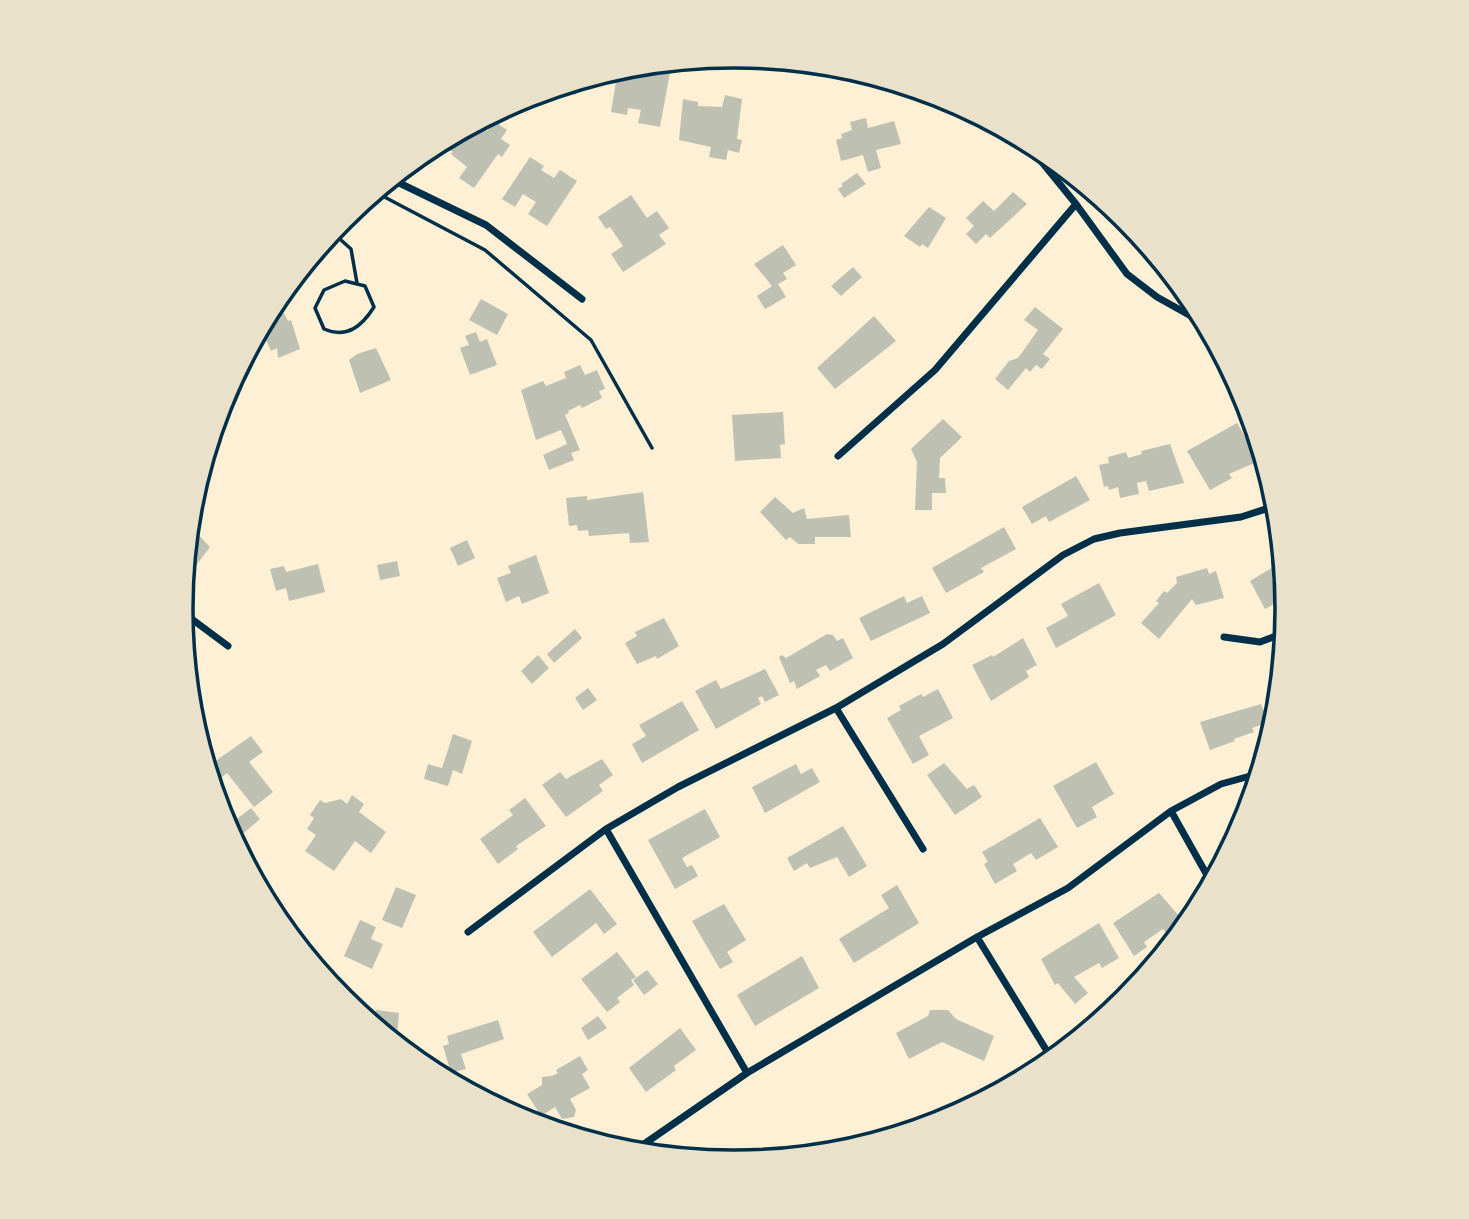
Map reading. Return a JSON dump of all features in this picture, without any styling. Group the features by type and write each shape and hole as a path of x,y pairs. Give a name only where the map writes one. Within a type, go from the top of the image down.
{"street":[{"path":"1046,167 1127,274 1157,297 1188,315"},
{"path":"401,183 486,225 582,299"},
{"path":"838,456 935,370 1076,204"},
{"path":"468,932 606,829 678,787 836,708 943,644 1034,573 1094,539 1241,517 1266,509"},
{"path":"193,620 228,646"},
{"path":"1224,637 1260,642 1275,636"},
{"path":"836,708 923,849"},
{"path":"646,1143 747,1073 977,937 1068,888 1171,811 1221,783 1249,776"},
{"path":"1171,811 1206,874"},
{"path":"606,829 747,1073"},
{"path":"977,937 1047,1051"}],"lane":[{"path":"385,197 485,250 592,340 652,448"},
{"path":"340,240 351,249 357,283"},
{"path":"345,281 357,283 365,286 374,307 364,323 343,332 333,333 324,329 314,308 324,290 345,281"}],"building":[{"path":"670,72 660,127 638,123 641,110 628,108 627,115 611,112 616,82"},
{"path":"725,95 742,99 737,139 742,140 739,153 728,150 726,160 709,157 711,147 679,140 683,99 698,102 698,106 722,107"},
{"path":"866,118 868,128 894,121 901,144 876,150 881,168 868,172 863,155 841,161 836,140 842,138 841,134 852,130 850,122"},
{"path":"497,123 507,130 501,139 510,145 502,157 498,154 474,188 459,178 467,167 449,150 485,130 487,131"},
{"path":"530,157 544,166 541,170 554,178 560,170 577,181 547,226 528,214 536,202 523,194 515,207 502,199"},
{"path":"857,173 866,184 844,198 838,189"},
{"path":"1013,192 1027,204 990,238 986,234 976,244 966,234 974,226 966,218 983,201 994,211"},
{"path":"631,195 647,218 657,211 669,228 659,235 666,244 623,272 611,254 623,246 610,227 606,229 598,217"},
{"path":"929,207 946,218 928,248 922,244 920,247 904,236"},
{"path":"783,245 796,265 783,273 787,279 778,284 786,297 765,309 757,296 772,286 754,264"},
{"path":"853,267 862,277 841,296 831,286"},
{"path":"481,299 508,314 497,335 469,320"},
{"path":"1035,307 1063,329 1043,354 1050,359 1042,369 1036,365 1030,372 1026,368 1008,390 995,379 1009,361 1018,358 1038,330 1024,320"},
{"path":"284,313 288,321 291,320 300,349 278,358 277,348 271,351 266,339"},
{"path":"874,316 896,341 835,389 817,368"},
{"path":"476,332 480,342 487,339 497,365 470,375 460,348 469,345 465,336"},
{"path":"376,348 391,380 360,393 349,360 357,354"},
{"path":"580,365 585,375 597,370 605,389 599,391 602,398 582,408 580,405 565,415 580,450 571,453 574,460 549,470 543,455 567,444 561,430 536,440 521,390 543,381 546,386 566,378 564,372"},
{"path":"783,412 785,444 780,445 781,458 735,461 732,415"},
{"path":"943,419 962,437 940,458 939,478 945,478 946,493 932,493 932,510 915,510 917,462 911,449"},
{"path":"1237,423 1250,445 1255,463 1229,474 1232,478 1210,490 1187,451"},
{"path":"1170,444 1184,483 1149,491 1146,481 1137,483 1139,494 1120,498 1118,487 1109,490 1108,486 1104,487 1099,465 1109,463 1108,457 1126,452 1128,458 1142,454 1141,451"},
{"path":"1076,476 1090,500 1049,522 1046,516 1032,524 1022,507"},
{"path":"643,492 649,542 630,543 629,533 589,536 588,530 578,531 577,525 569,526 566,498 587,496 587,500"},
{"path":"775,497 793,513 804,508 807,519 849,515 851,537 815,537 815,544 798,544 790,537 786,540 760,512"},
{"path":"1004,527 1016,549 981,568 984,572 946,593 932,568"},
{"path":"199,535 210,547 195,567"},
{"path":"467,540 475,558 458,566 450,548"},
{"path":"536,555 549,593 522,604 519,596 506,602 497,578 511,573 508,566"},
{"path":"397,561 400,576 380,580 377,565"},
{"path":"318,564 325,592 289,601 286,588 276,591 270,569 284,566 286,572"},
{"path":"1274,566 1276,603 1265,609 1250,581"},
{"path":"1207,568 1209,574 1216,571 1224,598 1196,605 1192,599 1159,639 1141,623 1159,603 1156,601 1164,591 1167,593 1177,583 1176,577"},
{"path":"1099,583 1116,615 1056,648 1046,628 1068,616 1061,604"},
{"path":"904,596 907,603 922,596 930,613 871,641 859,618"},
{"path":"664,618 679,646 657,659 656,656 637,664 625,643 637,636 635,632"},
{"path":"575,629 582,638 554,663 547,654"},
{"path":"827,634 833,635 837,641 843,638 853,658 830,671 826,665 816,670 820,676 797,689 794,681 790,683 779,657 782,655 786,658"},
{"path":"1023,638 1037,665 1026,671 1029,677 991,701 972,665 992,655 993,657"},
{"path":"538,655 549,668 532,684 521,671"},
{"path":"765,669 779,695 765,702 762,696 758,698 761,704 716,729 695,691 716,680 721,689"},
{"path":"588,688 597,700 583,710 575,698"},
{"path":"938,689 953,718 919,736 929,755 913,764 887,718 901,710 899,706 921,694 923,697"},
{"path":"682,701 699,730 642,763 632,744 646,736 639,725"},
{"path":"1261,704 1265,715 1263,724 1252,728 1254,732 1210,750 1200,722"},
{"path":"453,734 472,741 462,774 453,770 448,786 424,779 428,764 442,768"},
{"path":"251,736 263,752 249,762 273,792 254,807 227,773 221,778 215,761"},
{"path":"602,759 613,775 599,785 603,791 566,817 542,785 560,772 566,779"},
{"path":"1096,762 1114,794 1092,807 1097,817 1077,828 1053,786"},
{"path":"944,763 967,789 974,785 982,797 955,815 927,775"},
{"path":"796,764 801,774 812,768 820,782 765,813 752,787"},
{"path":"352,795 364,804 359,812 386,832 371,853 355,841 334,871 305,851 316,835 307,829 314,818 310,815 320,800 325,803 341,799 347,804"},
{"path":"525,798 546,826 516,846 518,849 498,864 480,839 513,815 509,810"},
{"path":"251,808 260,819 242,834 235,820"},
{"path":"705,809 720,837 682,858 687,867 692,865 698,876 675,889 648,840"},
{"path":"1040,818 1058,847 1036,860 1031,853 1013,864 1017,871 995,884 984,864 988,862 982,852"},
{"path":"843,826 867,866 849,877 837,857 810,868 807,863 794,871 787,858"},
{"path":"897,885 919,923 854,963 839,939 889,908 881,895"},
{"path":"396,887 416,895 402,928 382,920"},
{"path":"590,889 617,924 604,934 596,923 552,957 533,932"},
{"path":"1159,893 1180,917 1167,935 1163,929 1144,942 1147,947 1134,956 1113,923"},
{"path":"724,904 746,940 727,952 733,962 720,969 692,921"},
{"path":"360,920 376,927 371,939 383,944 372,969 344,956"},
{"path":"1099,923 1119,958 1102,968 1099,963 1074,977 1088,993 1075,1004 1058,983 1055,985 1041,959"},
{"path":"617,952 636,977 631,980 634,985 617,998 620,1002 607,1012 581,979"},
{"path":"802,956 819,988 755,1026 737,995"},
{"path":"647,970 658,984 644,995 633,980"},
{"path":"376,1010 399,1013 397,1033 378,1016"},
{"path":"930,1010 948,1010 956,1019 994,1036 984,1061 942,1042 909,1059 896,1033 928,1016"},
{"path":"598,1016 607,1028 588,1040 581,1028"},
{"path":"498,1020 504,1039 461,1054 466,1069 454,1072 450,1070 443,1046 449,1044 447,1036"},
{"path":"680,1028 696,1050 674,1066 676,1070 646,1092 629,1068"},
{"path":"580,1056 588,1070 582,1074 590,1088 570,1099 576,1110 574,1117 562,1119 555,1107 540,1115 527,1094 542,1085 542,1077 558,1073 556,1070"}]}
